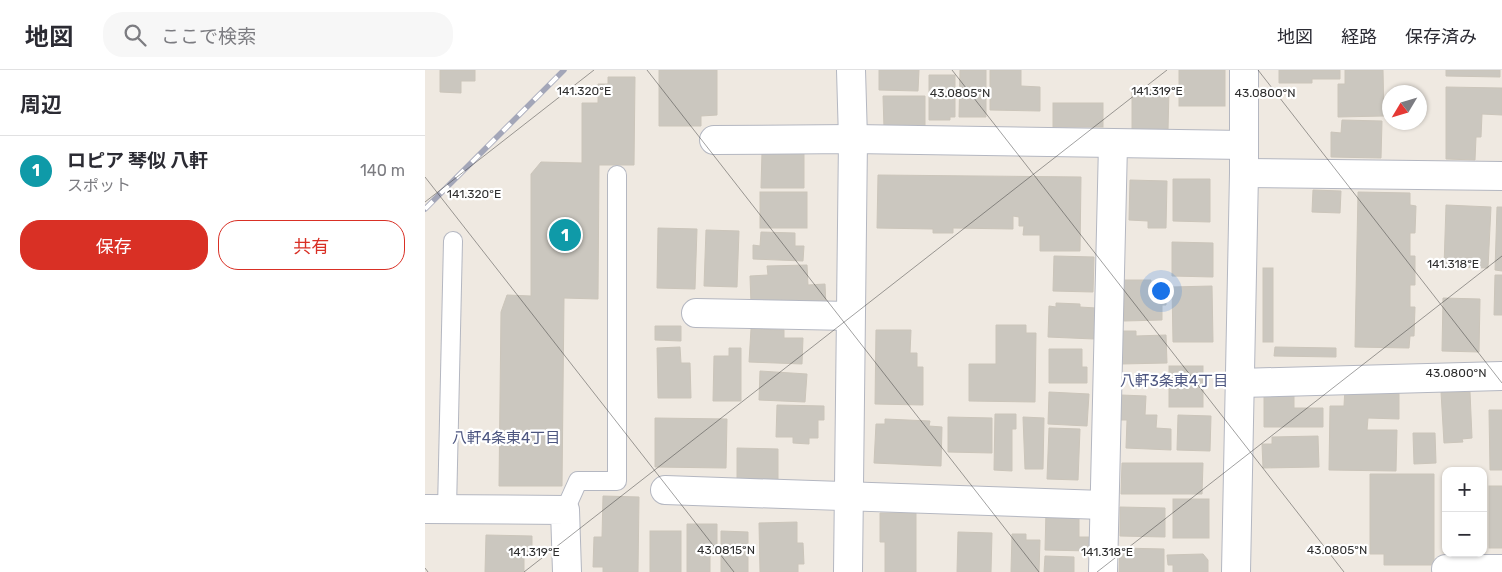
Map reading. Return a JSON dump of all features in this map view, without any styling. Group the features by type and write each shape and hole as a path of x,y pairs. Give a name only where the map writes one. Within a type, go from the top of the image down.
{"street":[{"path":"848,572 853,138 851,70"},
{"path":"1236,572 1244,173 1244,70"},
{"path":"714,140 853,138 1244,145"},
{"path":"1103,572 1103,505 1113,144"},
{"path":"1244,173 1502,176"},
{"path":"696,313 850,316"},
{"path":"1239,383 1502,376"},
{"path":"665,490 1103,505"},
{"path":"436,509 565,510 567,572"},
{"path":"1446,569 1502,569"}],"lane":[{"path":"565,510 578,481 617,481 617,175"},
{"path":"436,509 453,241"}],"building":[{"path":"440,70 475,70 475,81 461,81 461,93 440,92"},
{"path":"659,70 717,70 717,115 701,116 701,126 659,126"},
{"path":"879,70 919,70 918,91 879,90"},
{"path":"960,70 986,70 986,117 959,117"},
{"path":"990,70 1021,70 1021,86 1040,87 1040,111 990,110"},
{"path":"1179,70 1225,70 1225,106 1179,106"},
{"path":"1279,70 1340,70 1340,79 1312,79 1312,83 1279,83"},
{"path":"1345,70 1383,70 1382,116 1338,117 1338,84 1345,84"},
{"path":"1446,70 1500,70 1500,77 1446,76"},
{"path":"929,75 955,75 955,117 950,117 950,120 929,120"},
{"path":"608,77 635,77 634,165 599,165 598,299 564,298 562,486 499,486 501,312 507,295 531,296 531,174 541,162 582,163 582,103 598,103 598,84 608,84"},
{"path":"1446,87 1502,88 1502,115 1482,114 1481,137 1476,137 1475,160 1446,159"},
{"path":"1132,89 1169,90 1168,130 1162,130 1162,134 1132,133"},
{"path":"883,96 925,96 925,128 884,128"},
{"path":"1053,103 1103,103 1103,127 1053,127"},
{"path":"1342,120 1382,121 1381,158 1331,157 1331,132 1341,133"},
{"path":"762,152 804,153 804,188 761,188"},
{"path":"878,175 1081,177 1080,251 1040,251 1040,235 1023,235 1024,226 1019,226 1019,217 1013,216 1013,229 953,228 953,233 933,233 933,229 877,228"},
{"path":"1173,179 1210,179 1210,222 1173,221"},
{"path":"1130,180 1167,181 1166,228 1148,228 1148,221 1129,220"},
{"path":"1313,190 1341,191 1340,213 1312,212"},
{"path":"760,192 807,192 807,228 760,228"},
{"path":"1358,192 1410,193 1410,205 1416,206 1415,233 1410,233 1410,256 1415,256 1415,285 1410,285 1410,307 1415,307 1414,336 1410,336 1409,348 1355,347"},
{"path":"1446,205 1491,207 1488,268 1444,267"},
{"path":"1497,207 1502,207 1502,271 1495,270"},
{"path":"658,228 697,229 695,289 657,288"},
{"path":"706,230 739,231 737,287 704,286"},
{"path":"761,232 795,233 795,246 804,246 803,261 753,259 753,245 760,246"},
{"path":"1172,242 1213,243 1213,277 1172,276"},
{"path":"1054,256 1094,257 1093,292 1053,291"},
{"path":"807,265 808,285 825,284 826,306 751,304 750,276 768,275 767,266"},
{"path":"1263,268 1273,268 1273,342 1263,342"},
{"path":"1495,275 1502,275 1502,315 1494,315"},
{"path":"1124,280 1151,280 1151,285 1166,285 1166,305 1162,305 1162,320 1124,321"},
{"path":"1212,286 1213,342 1173,342 1172,287"},
{"path":"1443,298 1480,299 1479,352 1442,351"},
{"path":"1056,303 1080,304 1080,307 1096,308 1094,339 1048,337 1049,306 1056,307"},
{"path":"996,325 1026,325 1026,333 1036,333 1035,402 969,401 969,364 996,364"},
{"path":"655,326 681,326 681,341 655,340"},
{"path":"751,329 784,330 784,338 803,338 802,364 749,362"},
{"path":"876,330 911,330 910,353 917,353 917,367 923,367 923,405 875,404"},
{"path":"1120,331 1136,331 1136,336 1166,335 1167,363 1121,364"},
{"path":"680,347 681,363 690,363 691,398 658,398 657,348"},
{"path":"1275,347 1336,348 1336,357 1274,356"},
{"path":"729,348 741,348 741,401 713,401 714,356 729,356"},
{"path":"1049,349 1082,349 1082,367 1087,367 1087,383 1049,383"},
{"path":"1169,366 1203,366 1203,407 1169,407"},
{"path":"760,371 807,374 805,402 759,400"},
{"path":"1345,387 1399,388 1399,419 1368,418 1367,430 1397,430 1396,471 1329,470 1330,406 1344,406"},
{"path":"1264,391 1294,391 1294,408 1323,408 1323,427 1264,427"},
{"path":"1049,392 1089,394 1087,426 1048,424"},
{"path":"1441,392 1470,392 1472,438 1462,439 1463,442 1444,443"},
{"path":"1121,395 1146,396 1145,415 1157,415 1156,428 1171,429 1171,450 1126,448 1127,420 1121,420"},
{"path":"777,405 824,406 824,420 818,420 818,438 809,438 809,444 793,443 793,437 776,437"},
{"path":"1489,410 1502,410 1502,470 1490,470"},
{"path":"995,414 1016,414 1016,429 1012,429 1012,471 994,470"},
{"path":"1178,415 1211,416 1210,451 1177,450"},
{"path":"948,417 992,418 992,453 948,452"},
{"path":"1023,417 1044,418 1043,469 1025,469"},
{"path":"655,418 727,419 726,468 655,467"},
{"path":"885,419 930,421 929,426 942,427 941,466 874,463 876,424 885,424"},
{"path":"1049,428 1080,429 1078,480 1047,479"},
{"path":"1413,433 1435,433 1436,463 1414,464"},
{"path":"1318,436 1319,467 1263,468 1262,444 1272,444 1272,437"},
{"path":"737,448 778,449 778,480 737,480"},
{"path":"1122,463 1203,463 1202,494 1121,494"},
{"path":"1370,474 1434,474 1434,565 1384,565 1384,554 1370,554"},
{"path":"1489,486 1502,486 1502,548 1489,548"},
{"path":"603,496 639,497 638,572 603,572 603,567 593,567 594,537 602,537"},
{"path":"1173,499 1209,499 1209,538 1173,538"},
{"path":"1120,507 1165,508 1165,537 1120,536"},
{"path":"1046,511 1079,512 1079,537 1090,537 1090,551 1045,550"},
{"path":"880,513 916,513 916,572 885,572 885,542 880,542"},
{"path":"797,522 797,543 803,543 804,564 798,564 798,572 760,572 759,523"},
{"path":"687,524 717,524 717,550 710,550 710,572 687,572"},
{"path":"650,531 681,531 681,572 650,572"},
{"path":"721,531 748,532 748,572 721,572"},
{"path":"958,532 992,533 991,572 957,572"},
{"path":"1012,534 1026,534 1026,540 1040,540 1039,572 1011,572"},
{"path":"486,535 532,536 532,553 524,553 524,572 485,572"},
{"path":"1120,548 1164,549 1164,572 1119,572"},
{"path":"1203,554 1208,560 1208,572 1173,572 1173,565 1168,565 1167,555"},
{"path":"1045,556 1074,557 1074,572 1044,572"}],"railway":[{"path":"425,209 564,70"}],"place":[{"name":"ロピア 琴似 八軒","path":"565,235"}],"district":[{"name":"八軒3条東4丁目","path":"1174,381"},
{"name":"八軒4条東4丁目","path":"506,438"}]}
